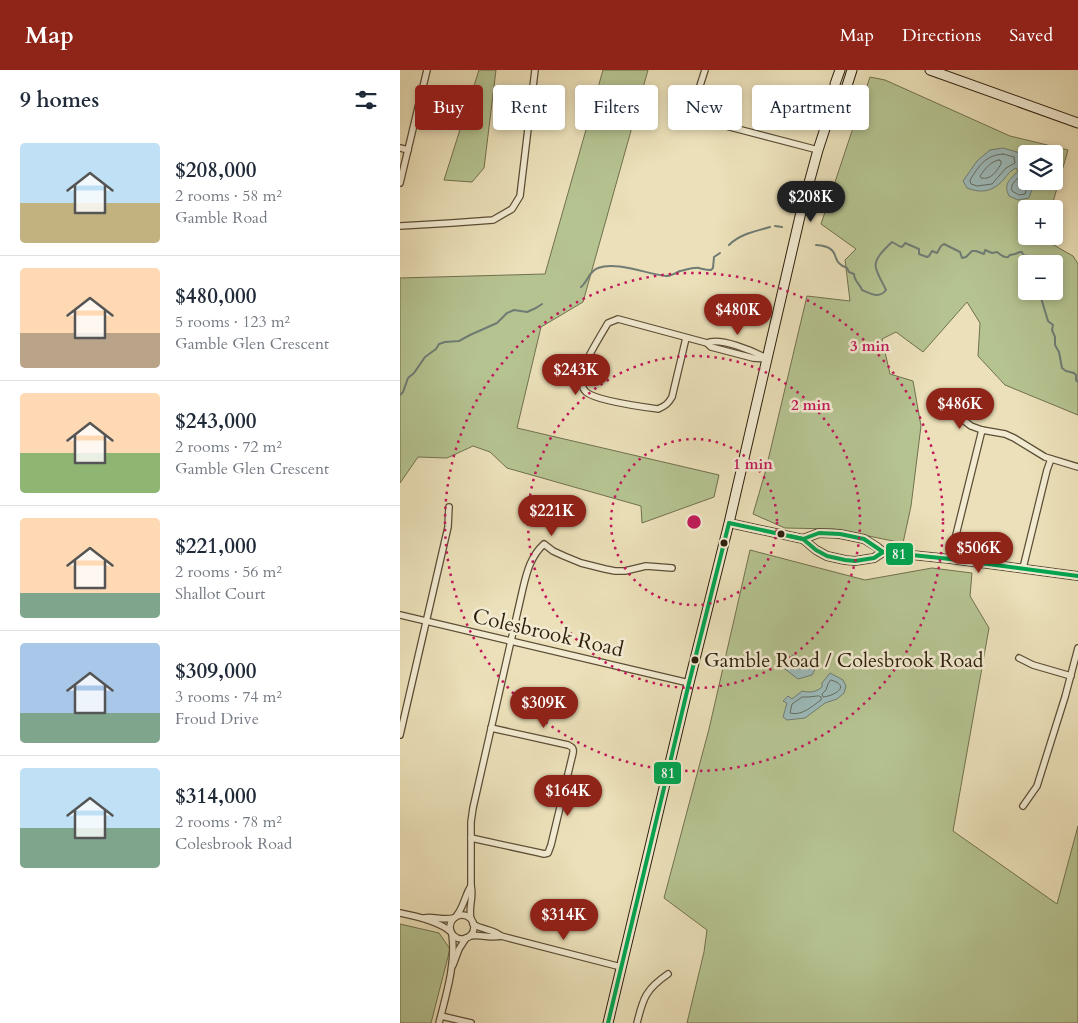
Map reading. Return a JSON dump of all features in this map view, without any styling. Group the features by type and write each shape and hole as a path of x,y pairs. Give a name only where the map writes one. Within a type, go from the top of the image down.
{"main road":[{"path":"835,85 840,70"},
{"path":"847,85 852,70"},
{"path":"930,70 1078,123"},
{"path":"608,1023 729,523 801,212 825,130"}],"street":[{"path":"400,183 427,70"},
{"path":"400,226 493,220 512,209 520,196 534,70"},
{"path":"705,70 697,95 698,111 703,120 818,150"},
{"path":"400,148 408,150"},
{"path":"686,338 672,397 667,405 663,407 658,409 623,403 590,394 583,388 580,378 583,368 608,322 618,320 707,343 712,340 737,346 766,359"},
{"path":"949,409 971,426 1005,434 1045,457 1078,467"},
{"path":"950,559 982,430"},
{"path":"1023,568 1044,479 1051,459"},
{"path":"400,735 448,527 449,508"},
{"path":"729,523 803,539 827,556 845,560 855,561 874,558 883,552"},
{"path":"803,539 819,533 840,534 864,539 883,552 1078,576"},
{"path":"452,967 456,961 459,949 474,930 469,909 472,892 472,808 527,574 536,551 544,544 553,551 581,563 615,571 646,566 672,568"},
{"name":"Colesbrook Road","path":"400,615 689,683"},
{"path":"1022,806 1037,786 1078,648"},
{"path":"1019,658 1033,665 1071,676"},
{"path":"471,838 544,854 548,853 573,753 572,747 491,728"},
{"path":"439,1023 452,967 454,944 450,925 462,908 471,886"},
{"path":"400,913 448,920 465,915 482,928 497,933 500,936"},
{"path":"424,918 444,927 458,939 479,935 500,936 621,967"},
{"path":"637,1023 643,999 656,983 668,974"},
{"path":"441,1016 471,1023"}],"green space":[{"path":"479,70 496,70 484,168 472,182 444,180 460,130 483,130 483,85 474,85"},
{"path":"603,70 648,70 644,85 599,85"},
{"path":"870,77 885,80 1010,136 1047,145 1018,145 1018,190 1056,190 1054,200 1018,200 1018,245 1054,245 1073,256 1078,264 1078,415 1005,385 978,356 980,323 967,302 923,352 896,332 882,339 890,374 913,381 921,426 911,506 903,543 834,529 785,528 753,514 765,473 807,296 850,301 845,260 856,249 821,224 852,130 869,130 869,85 867,85"},
{"path":"586,130 631,130 583,302 541,327 517,428 719,475 714,497 642,523 641,506 507,468 490,452 473,446 447,458 418,457 400,483 400,278 545,274"},
{"path":"1063,149 1068,150 1063,167"},
{"path":"750,550 865,580 932,568 972,573 970,596 989,628 953,831 1057,904 1078,826 1078,1023 687,1023 704,952 707,930 664,898 709,729"},
{"path":"400,924 439,933 450,949 431,1023 400,1023"}],"water":[{"path":"1003,148 1018,152 1018,171 1016,168 1011,171 992,189 978,191 967,188 963,181 977,161 990,150"},
{"path":"1018,171 1018,190 1032,190 1029,198 1018,200 1009,196 1007,185"},
{"path":"793,655 810,666 812,664 816,667 812,675 798,679 781,666"},
{"path":"830,673 843,680 846,686 844,693 837,699 825,703 805,718 787,720 783,717 787,703 783,701 788,696 792,699 802,691 810,692 817,690 822,687 822,683"}],"waterway":[{"path":"775,226 782,227"},
{"path":"729,245 743,236 770,227"},
{"path":"816,245 831,249 839,263 854,274 862,290 875,295 881,294 886,290 878,274 876,261 892,242 901,247 905,243 919,249 919,254 927,257 932,251 937,253 944,244 960,252 962,258 972,251 984,254 985,250 992,253 997,252 1006,257 1020,252 1023,255"},
{"path":"581,287 595,269 605,266 622,267 668,276 692,268 711,270 714,257 720,253"},
{"path":"1042,300 1048,321 1053,325 1055,345 1059,352 1062,368 1074,373 1078,382"},
{"path":"400,395 408,378 414,373 425,357 436,349 439,344 459,341 497,323 507,313 514,310 527,312 542,304"}],"transit line":[{"name":"81","path":"729,523 803,539 827,556 845,560 855,561 874,558 883,552 1078,576"},
{"name":"81","path":"608,1023 729,523"},
{"name":"81","path":"789,536 803,539 819,533 840,534 864,539 883,552 898,554"}],"place":[{"name":"Gamble Road / Colesbrook Road","path":"695,660"}]}
